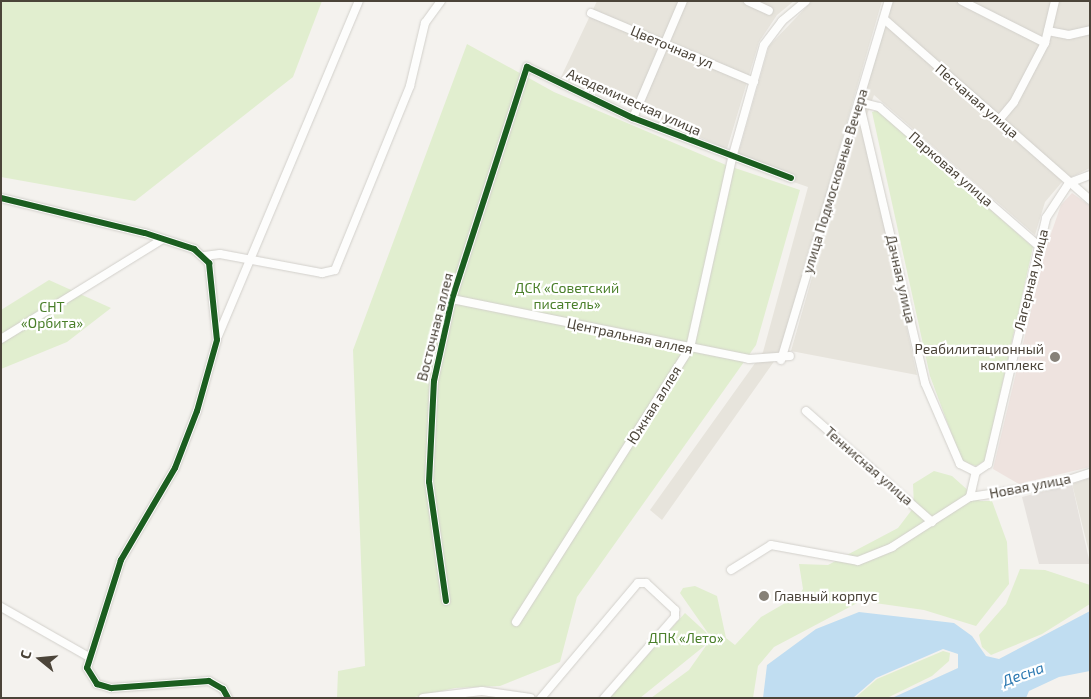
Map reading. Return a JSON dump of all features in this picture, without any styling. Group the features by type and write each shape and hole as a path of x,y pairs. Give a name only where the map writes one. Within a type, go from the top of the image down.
{"street":[{"path":"228,698 219,685 209,681 102,686 88,672 89,657 121,560 182,453 217,340 359,1"},
{"path":"1,198 163,239 204,256 220,254 322,273 335,270 410,86 425,23 441,1"},
{"path":"633,118 683,1"},
{"path":"748,1 770,11"},
{"name":"Южная аллея","path":"516,622 690,348 732,160 764,45 782,21 806,1"},
{"name":"улица Подмосковные Вечера","path":"781,360 889,1"},
{"path":"962,1 1045,43"},
{"path":"999,120 1014,102 1045,43 1055,1"},
{"name":"Цветочная ул","path":"591,13 754,82"},
{"name":"Песчаная улица","path":"884,19 1090,200"},
{"path":"1048,31 1069,36 1090,30"},
{"name":"Академическая улица","path":"527,67 633,118 732,160 791,178"},
{"name":"Восточная аллея","path":"446,601 429,482 428,432 452,299 527,67"},
{"name":"Парковая улица","path":"859,102 879,107 1038,245"},
{"name":"Дачная улица","path":"859,102 925,383 960,464 976,472"},
{"path":"1069,183 1090,175"},
{"name":"Лагерная улица","path":"976,472 988,464 1038,245 1057,196 1069,183"},
{"path":"1,339 163,239"},
{"path":"204,256 214,284 217,340"},
{"name":"Центральная аллея","path":"452,299 749,359 781,360"},
{"path":"781,360 790,356"},
{"name":"Теннисная улица","path":"806,411 932,522"},
{"path":"730,570 771,545 858,561 932,522 970,497 976,472"},
{"name":"Новая улица","path":"970,497 1056,484 1090,473"},
{"path":"541,698 638,584 646,583 674,610 675,617 604,698"},
{"path":"1,608 89,657"},
{"path":"612,689 616,698"},
{"path":"423,698 513,693 531,698"}],"shaded area":[{"path":"597,1 794,1 777,15 759,42 727,149 561,77"},
{"path":"812,1 882,1 780,353 662,520 650,510 763,352 808,187 736,162 769,46"},
{"path":"891,1 1090,1 1090,168 1062,182 1045,202 1035,235 874,95 863,126 917,375 791,351"},
{"name":"Реабилитационный комплекс","path":"1072,193 1090,206 1090,467 1019,484 993,469 1046,248 1061,205"},
{"path":"1090,478 1090,556 1072,484"},
{"path":"1072,484 1090,564 1039,564 1022,497"}],"green space":[{"path":"1,1 322,1 293,77 135,201 1,177"},
{"name":"ДСК «Советский писатель»","path":"467,44 554,92 726,165 800,190 756,345 577,597 560,662 500,686 455,688 410,698 337,698 338,671 365,666 353,350"},
{"path":"878,110 1033,247 985,461 976,466 962,462 930,376 872,112"},
{"name":"СНТ «Орбита»","path":"49,280 111,308 67,342 1,369 1,310"},
{"name":"ДПК «Лето»","path":"934,471 952,476 980,501 992,501 1007,542 1009,584 976,626 924,610 861,601 774,647 758,666 753,698 651,698 689,670 708,643 640,698 609,698 685,613 710,636 680,593 683,588 695,586 717,596 726,638 735,645 761,617 799,595 803,589 799,564 828,565 898,528 914,507 913,484"},
{"path":"1020,569 1045,570 1090,585 1090,604 1042,634 991,655 982,647 979,635 1006,604"},
{"path":"943,651 950,653 949,661 932,676 887,698 855,698 877,679"}],"water":[{"name":"Десна","path":"1090,611 1090,671 1059,677 1029,691 1026,698 892,698 958,668 958,654 943,649 876,678 853,698 763,698 767,665 816,629 859,612 954,623 972,636 986,656 999,659"}],"cycle path":[{"path":"446,601 429,482 434,381 452,299 527,67 633,118 791,178"},
{"path":"1,198 145,233 194,249 209,263 217,340 197,411 175,468 121,560 87,668 97,684 111,688 209,681 223,689 228,698"}],"place":[{"name":"Реабилитационный комплекс","path":"1055,357"},
{"name":"Главный корпус","path":"764,596"}]}
